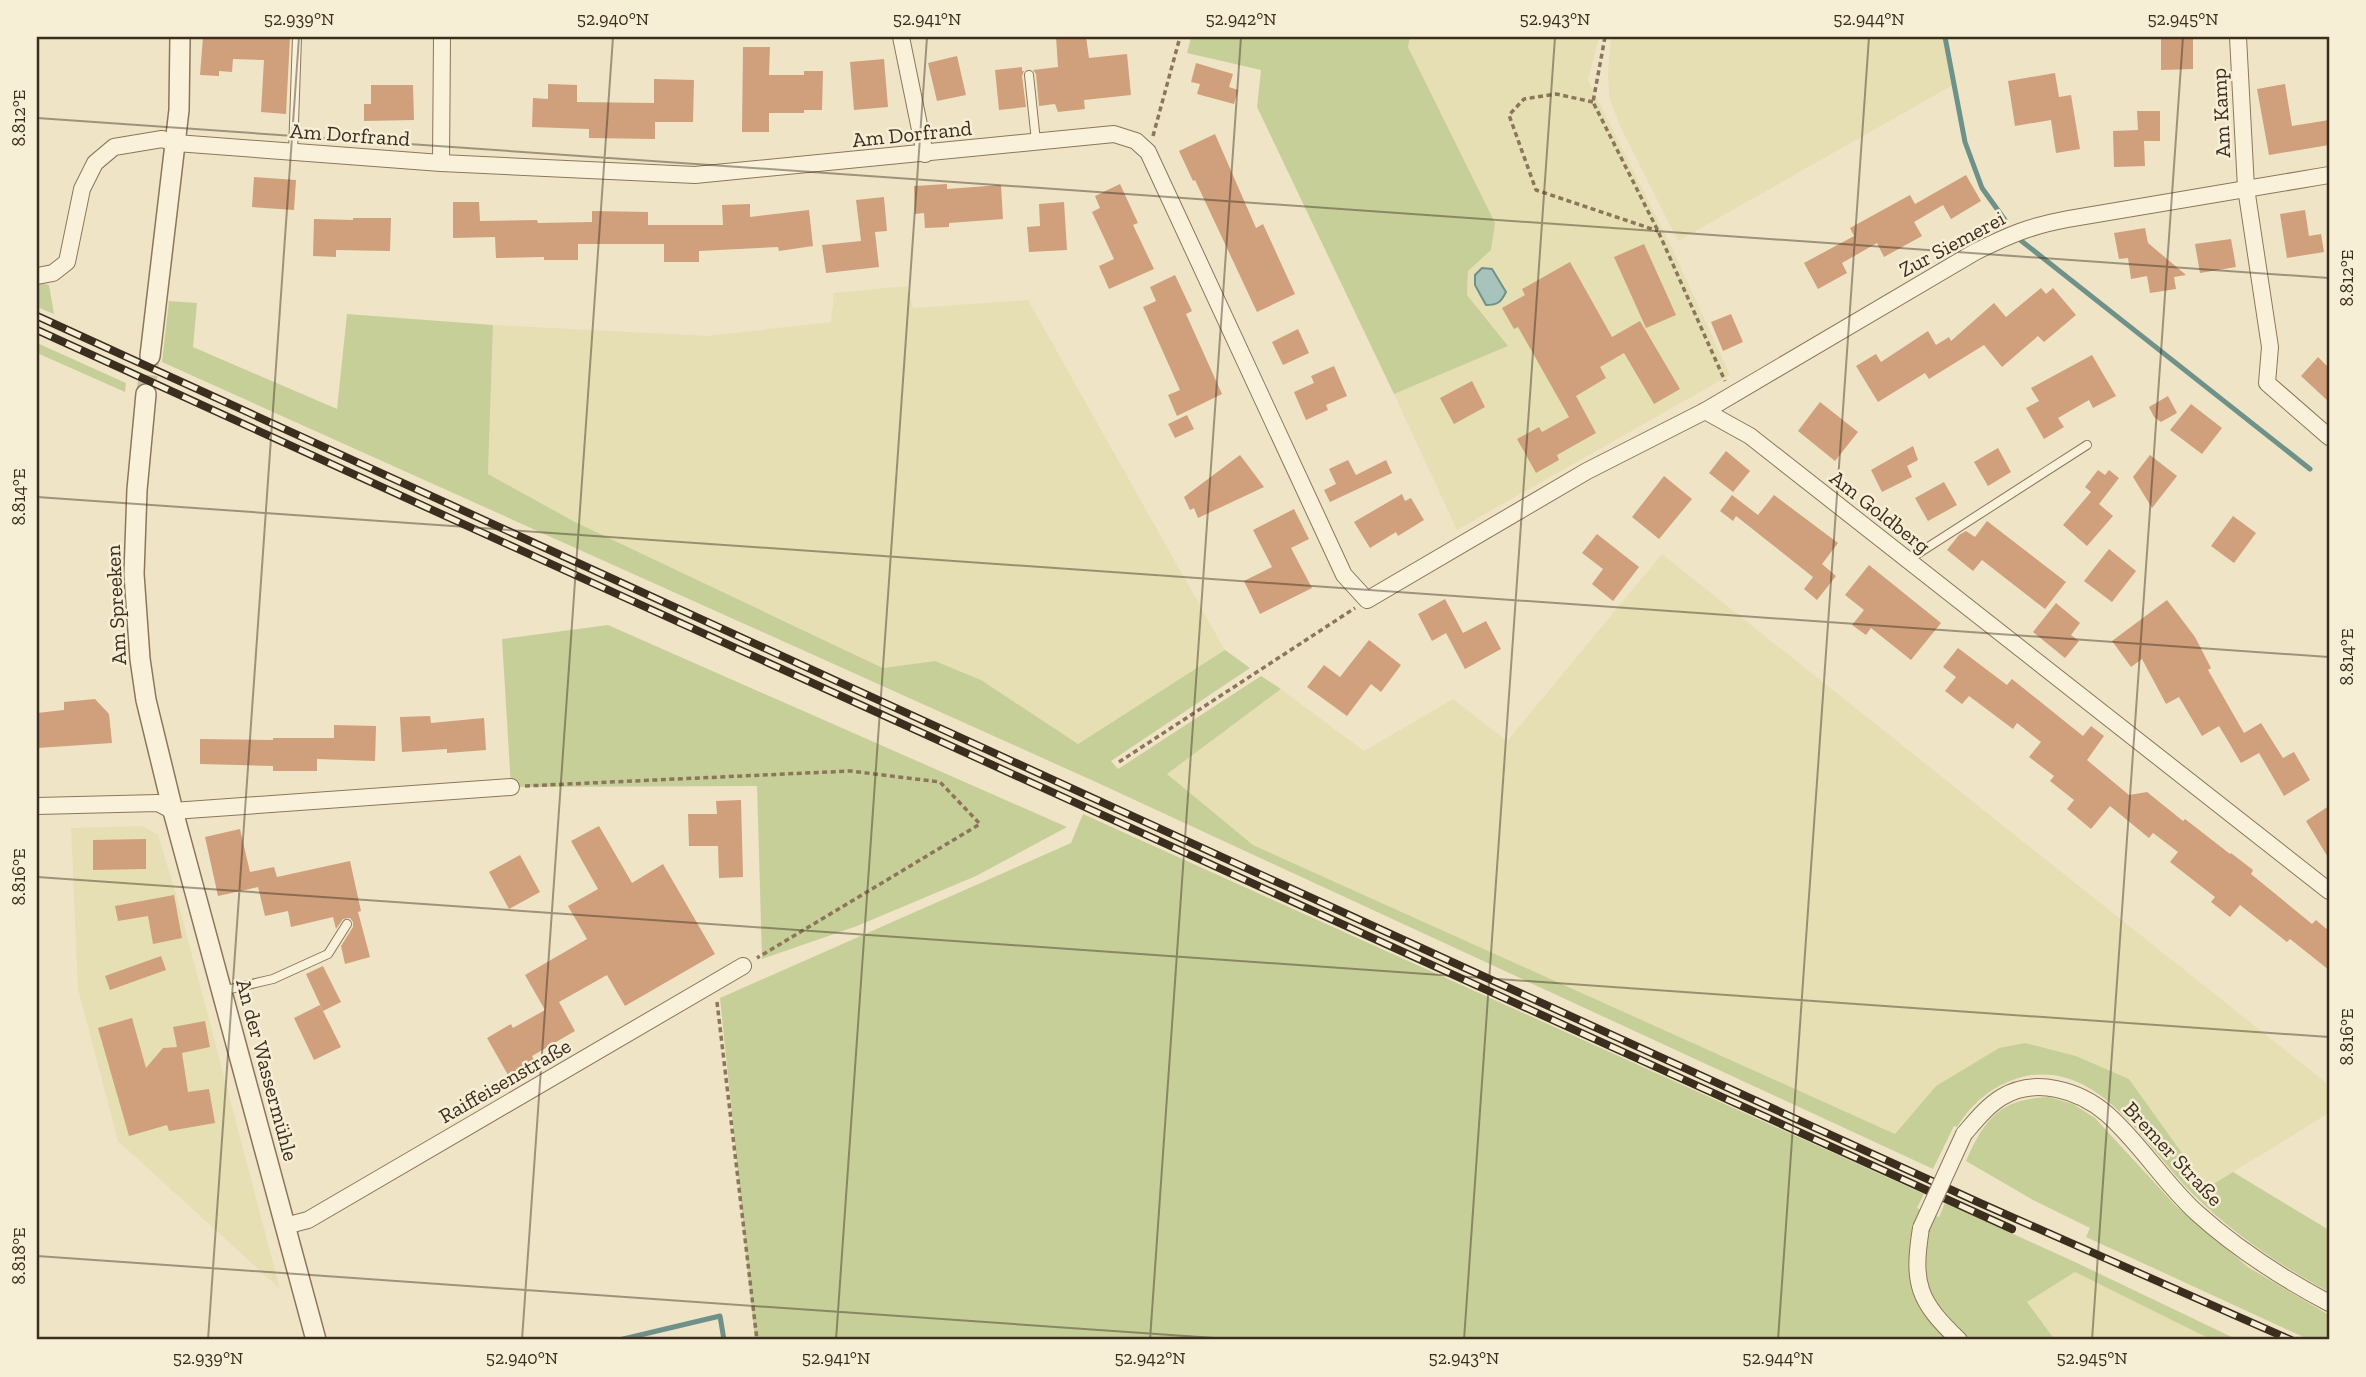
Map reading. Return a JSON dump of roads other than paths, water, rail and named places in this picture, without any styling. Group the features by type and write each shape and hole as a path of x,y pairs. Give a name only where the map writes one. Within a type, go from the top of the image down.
{"street":[{"path":"150,356 176,143 180,37"},
{"path":"441,163 442,37"},
{"path":"901,37 925,154"},
{"name":"Am Kamp","path":"2238,37 2246,188 2270,347 2267,383 2329,437"},
{"name":"Am Dorfrand","path":"37,276 53,273 67,262 82,189 95,163 114,147 162,139 176,143 441,163 695,175 1114,134 1136,141 1148,152 1344,575 1367,600 1587,471 1705,411"},
{"name":"Zur Siemerei","path":"1705,411 1975,252 2009,235 2045,223 2329,175"},
{"name":"Am Spreeken","path":"146,394 137,490 134,574 146,700 173,811"},
{"name":"Am Goldberg","path":"1705,411 1750,436 2329,891"},
{"path":"37,806 158,803 173,811 511,787"},
{"name":"An der Wassermühle","path":"173,811 316,1340"},
{"name":"Raiffeisenstraße","path":"285,1226 308,1220 743,966"},
{"name":"Bremer Straße","path":"1959,1340 1938,1320 1919,1289 1916,1260 1922,1228 1964,1134 1981,1113 2004,1096 2028,1088 2052,1088 2077,1094 2106,1113 2194,1210 2239,1249 2329,1303"}],"lane":[{"path":"293,152 297,37"},
{"path":"1029,75 1037,142"},
{"path":"1908,560 2087,445"},
{"path":"222,991 274,979 328,954 347,924"}],"water":[{"path":"1482,268 1492,269 1506,292 1496,304 1486,305 1475,285 1475,275"}],"waterway":[{"path":"1945,37 1965,142 1982,188 2005,220"},
{"path":"2019,239 2310,469"},
{"path":"619,1340 720,1316 724,1340"}],"tunnel":[{"path":"146,394 150,356"}],"railway":[{"path":"37,316 1980,1203 2291,1340"},
{"path":"37,330 2012,1229"}]}
